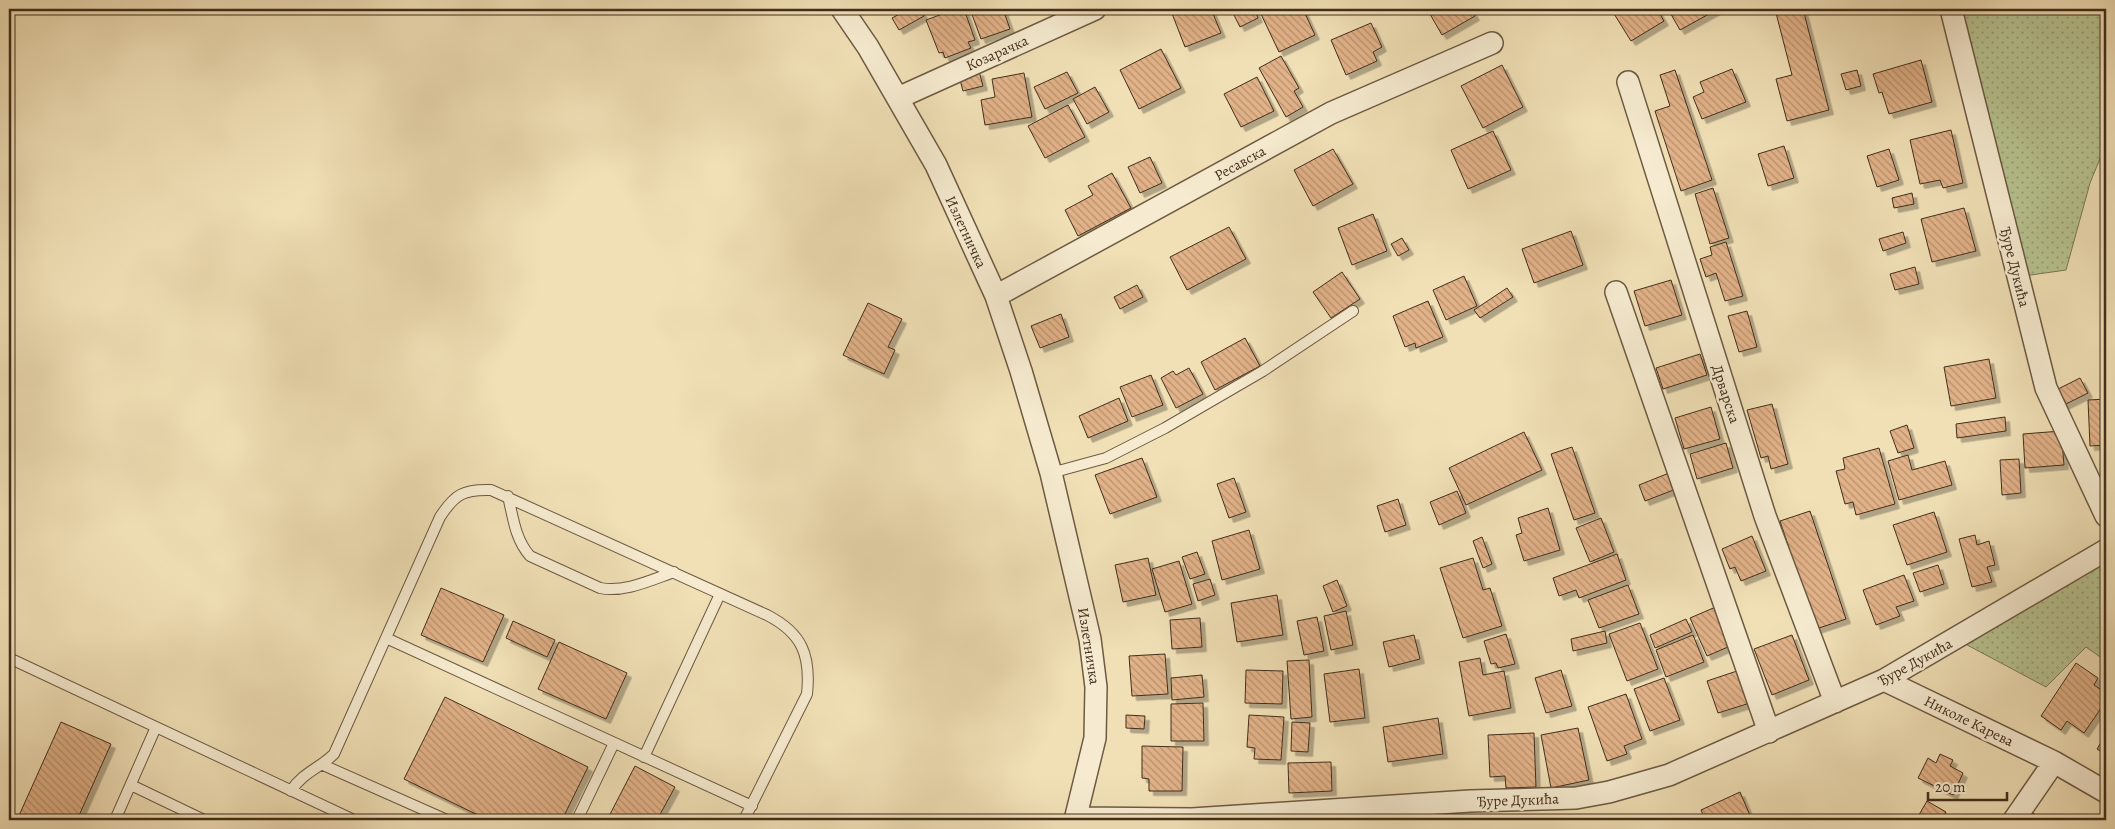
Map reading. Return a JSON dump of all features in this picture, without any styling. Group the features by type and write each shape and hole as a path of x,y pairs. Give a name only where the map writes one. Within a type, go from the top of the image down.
{"street":[{"name":"Излетничка","path":"842,9 868,47 936,165 996,296 1022,372 1051,473 1090,639 1096,687 1095,738 1075,819"},
{"name":"Козарачка","path":"898,98 1095,9"},
{"name":"Ђуре Дукића","path":"1951,9 2046,388 2106,516"},
{"name":"Ресавска","path":"996,296 1331,113 1492,43"},
{"name":"Дрварска","path":"1628,82 1765,516 1835,702"},
{"path":"1616,292 1769,732"},
{"name":"Ђуре Дукића","path":"1075,819 1192,819 1470,801 1576,798 1610,792 1669,774 1769,732 1884,680 2106,550"},
{"name":"Николе Карева","path":"1884,680 2054,762 2106,792"},
{"path":"2014,820 2054,762"}],"lane":[{"path":"1051,473 1106,458 1165,428 1263,371 1354,311"},
{"path":"291,791 304,775 323,765 334,754 440,516 449,502 460,494 475,490 491,490 674,572 783,624 796,636 804,652 809,674 807,694 744,820"},
{"path":"508,496 522,547 530,556 547,564 600,588 611,590 674,572"},
{"path":"644,757 720,594"},
{"path":"386,638 752,806"},
{"path":"9,658 354,820"},
{"path":"115,820 156,727"},
{"path":"577,820 614,743"},
{"path":"323,765 447,820"},
{"path":"131,785 204,820"}],"green space":[{"path":"1951,9 2106,9 2106,144 2090,183 2066,270 2017,277"},
{"path":"2106,550 2106,661 2086,647 2046,687 1956,639"}],"building":[{"path":"909,9 920,9 924,16 899,30 892,18"},
{"path":"956,9 964,9 975,40 968,42 971,48 945,58 943,52 939,53 926,20"},
{"path":"970,9 1003,9 1010,29 981,39"},
{"path":"1177,9 1211,9 1221,33 1185,47 1171,11"},
{"path":"1231,9 1254,9 1258,18 1240,27"},
{"path":"1267,9 1303,9 1315,35 1279,52 1260,12"},
{"path":"1427,9 1471,9 1475,16 1442,35"},
{"path":"1611,9 1657,9 1664,21 1631,41"},
{"path":"1668,9 1718,9 1680,30"},
{"path":"1775,9 1803,9 1829,110 1787,121 1776,79 1792,75"},
{"path":"1371,23 1382,47 1373,52 1377,61 1346,75 1331,40"},
{"path":"1161,49 1181,88 1139,109 1120,70"},
{"path":"1281,56 1299,88 1294,91 1303,107 1286,117 1259,68"},
{"path":"1921,60 1932,102 1889,114 1882,92 1879,93 1873,74"},
{"path":"1502,65 1523,107 1483,128 1461,86"},
{"path":"1732,69 1746,102 1702,119 1693,97 1704,92 1700,82"},
{"path":"1675,70 1712,180 1681,191 1655,111 1670,106 1660,75"},
{"path":"1857,70 1861,86 1846,90 1841,74"},
{"path":"979,71 983,86 963,91 959,76"},
{"path":"1067,72 1078,93 1045,109 1034,87"},
{"path":"1024,73 1032,117 985,125 981,100 995,97 992,79"},
{"path":"1257,77 1274,111 1241,127 1224,94"},
{"path":"1095,87 1109,112 1087,124 1073,99"},
{"path":"1068,105 1085,137 1045,158 1028,126"},
{"path":"1951,130 1963,183 1943,188 1940,180 1920,184 1910,140"},
{"path":"1493,131 1511,170 1468,189 1451,150"},
{"path":"1784,146 1794,178 1768,186 1758,154"},
{"path":"1333,149 1353,184 1313,206 1294,170"},
{"path":"1889,149 1899,180 1877,187 1867,156"},
{"path":"1150,157 1162,183 1140,193 1128,167"},
{"path":"1112,173 1131,208 1078,236 1065,210 1093,195 1088,186"},
{"path":"1713,188 1729,238 1710,244 1695,194"},
{"path":"1912,193 1914,204 1894,208 1892,198"},
{"path":"1964,208 1976,251 1932,262 1921,219"},
{"path":"1373,214 1387,251 1352,265 1338,228"},
{"path":"1229,227 1246,259 1187,290 1170,257"},
{"path":"1571,231 1583,265 1534,283 1522,249"},
{"path":"1903,232 1906,243 1883,251 1879,239"},
{"path":"1402,238 1409,250 1398,256 1391,244"},
{"path":"1726,242 1743,296 1725,301 1716,273 1706,277 1700,259 1712,255 1710,247"},
{"path":"1915,267 1919,284 1895,290 1890,274"},
{"path":"1342,272 1360,299 1331,318 1313,292"},
{"path":"1464,276 1477,306 1446,320 1433,290"},
{"path":"1671,280 1682,315 1645,326 1634,291"},
{"path":"1137,285 1143,297 1120,309 1114,297"},
{"path":"1507,288 1513,297 1480,318 1474,310"},
{"path":"1428,301 1443,337 1416,348 1415,343 1405,347 1393,316"},
{"path":"868,303 902,319 888,347 895,350 884,374 843,355"},
{"path":"1747,311 1757,347 1739,352 1728,316"},
{"path":"1061,314 1069,337 1040,348 1031,326"},
{"path":"1245,338 1260,366 1215,390 1201,362"},
{"path":"1700,354 1707,375 1663,389 1656,368"},
{"path":"1989,359 1996,398 1951,406 1944,367"},
{"path":"1189,368 1203,394 1176,408 1161,378 1173,371 1176,375"},
{"path":"1151,375 1163,405 1132,417 1120,387"},
{"path":"2080,378 2088,393 2064,405 2056,390"},
{"path":"1119,398 1128,421 1088,438 1079,416"},
{"path":"2106,399 2106,445 2090,446 2088,400"},
{"path":"1772,404 1788,464 1771,469 1768,456 1761,458 1747,410"},
{"path":"1711,407 1720,439 1684,449 1675,418"},
{"path":"2005,417 2006,431 1957,438 1956,424"},
{"path":"1907,425 1914,448 1898,453 1890,431"},
{"path":"2061,431 2064,465 2025,468 2023,434"},
{"path":"1524,432 1542,470 1466,505 1449,468"},
{"path":"1726,443 1733,468 1697,479 1690,454"},
{"path":"1572,447 1595,513 1574,520 1551,454"},
{"path":"1879,448 1895,504 1856,515 1853,502 1845,504 1836,471 1845,469 1843,458"},
{"path":"1908,455 1912,470 1945,461 1952,485 1899,500 1888,461"},
{"path":"1142,458 1157,497 1110,514 1095,475"},
{"path":"2019,459 2021,493 2002,495 2000,460"},
{"path":"1669,473 1676,489 1645,501 1639,485"},
{"path":"1234,478 1246,512 1229,518 1217,484"},
{"path":"1457,491 1466,513 1439,525 1430,502"},
{"path":"1398,499 1406,525 1385,532 1377,506"},
{"path":"1548,508 1560,550 1524,561 1516,535 1522,533 1518,518"},
{"path":"1810,511 1846,619 1816,629 1780,521"},
{"path":"1934,512 1947,552 1907,565 1893,525"},
{"path":"1601,518 1614,552 1590,562 1576,528"},
{"path":"1249,530 1260,569 1222,580 1212,541"},
{"path":"1975,535 1977,545 1989,541 1995,565 1987,567 1992,582 1972,587 1959,539"},
{"path":"1752,536 1766,571 1741,581 1735,567 1730,569 1722,549"},
{"path":"1482,537 1492,564 1483,568 1473,541"},
{"path":"1197,552 1205,574 1190,579 1182,557"},
{"path":"1617,554 1626,580 1579,598 1576,590 1559,596 1553,578"},
{"path":"1148,558 1156,595 1123,602 1115,565"},
{"path":"1473,558 1483,590 1490,588 1502,626 1463,638 1440,568"},
{"path":"1179,561 1192,604 1165,612 1152,569"},
{"path":"1938,565 1944,584 1920,592 1913,573"},
{"path":"1904,575 1914,601 1896,607 1900,616 1876,625 1863,590"},
{"path":"1210,579 1215,595 1198,601 1193,584"},
{"path":"1337,580 1347,606 1333,612 1323,586"},
{"path":"1628,585 1639,614 1599,628 1588,600"},
{"path":"441,588 504,615 483,662 421,635"},
{"path":"1277,595 1283,635 1237,642 1231,603"},
{"path":"1718,606 1735,644 1707,656 1690,618"},
{"path":"1346,611 1353,645 1331,650 1324,616"},
{"path":"1317,617 1324,651 1304,655 1297,621"},
{"path":"1200,618 1202,647 1172,649 1170,620"},
{"path":"1686,619 1692,632 1655,648 1650,635"},
{"path":"513,621 555,640 547,657 506,638"},
{"path":"1640,623 1658,669 1627,681 1609,634"},
{"path":"1605,631 1607,643 1573,651 1571,639"},
{"path":"1506,634 1515,664 1498,668 1496,663 1491,664 1484,641"},
{"path":"1414,635 1420,659 1389,667 1383,642"},
{"path":"1693,635 1704,662 1666,677 1656,650"},
{"path":"1792,635 1809,680 1772,695 1754,649"},
{"path":"559,642 627,673 606,719 538,689"},
{"path":"1165,654 1168,694 1132,696 1129,656"},
{"path":"1480,658 1483,675 1504,671 1511,708 1469,716 1459,662"},
{"path":"1309,660 1312,717 1291,719 1287,661"},
{"path":"2076,663 2098,678 2094,685 2106,693 2106,701 2084,733 2067,721 2061,730 2041,716"},
{"path":"1359,669 1365,718 1330,722 1324,674"},
{"path":"1246,670 1283,671 1282,704 1245,703"},
{"path":"1561,670 1572,706 1546,713 1535,678"},
{"path":"1740,670 1750,703 1718,713 1707,681"},
{"path":"1202,675 1204,697 1172,700 1171,678"},
{"path":"1664,678 1680,720 1650,731 1634,689"},
{"path":"1626,694 1642,739 1624,746 1627,754 1607,761 1588,707"},
{"path":"445,697 588,767 562,820 488,820 404,779"},
{"path":"1203,703 1204,741 1171,741 1171,704"},
{"path":"1126,715 1145,716 1144,729 1126,728"},
{"path":"1249,715 1284,717 1281,760 1254,759 1255,748 1247,747"},
{"path":"1438,718 1443,754 1388,762 1383,727"},
{"path":"61,722 111,744 77,820 17,820"},
{"path":"1292,722 1310,723 1308,752 1291,751"},
{"path":"1578,728 1589,780 1551,788 1541,735"},
{"path":"1534,733 1536,787 1506,788 1505,776 1490,777 1488,735"},
{"path":"2106,734 2106,755 2097,749"},
{"path":"1142,746 1183,747 1182,791 1149,791 1149,779 1142,778"},
{"path":"1940,754 1953,760 1950,766 1963,773 1953,795 1918,778 1928,758 1936,763"},
{"path":"1331,762 1332,791 1289,793 1288,763"},
{"path":"635,766 675,787 657,820 607,820"},
{"path":"1740,792 1752,820 1705,820 1701,810"},
{"path":"1927,801 1946,812 1941,820 1916,820"},
{"path":"2031,812 2045,820 2026,820"}]}
